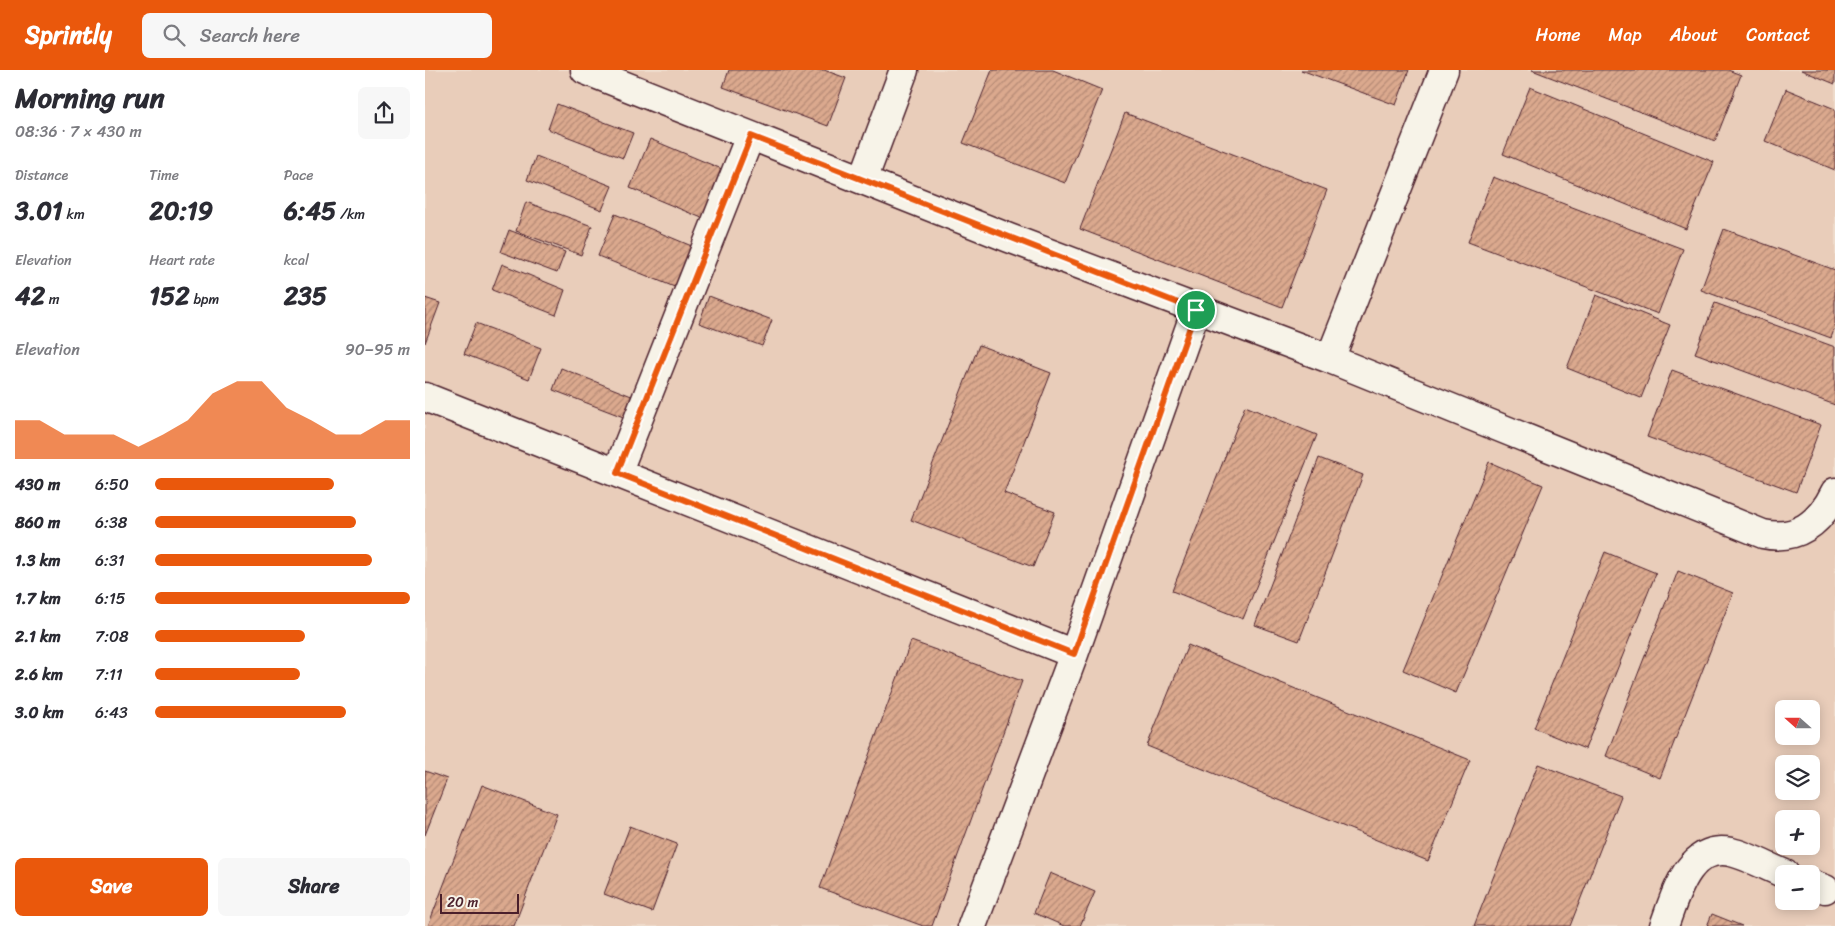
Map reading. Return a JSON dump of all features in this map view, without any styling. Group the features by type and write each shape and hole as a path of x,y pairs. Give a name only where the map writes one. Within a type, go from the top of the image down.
{"street":[{"path":"585,70 1196,310 1330,360 1763,534 1776,537 1796,534 1805,529 1825,510 1835,492"},
{"path":"863,180 905,70"},
{"path":"1330,360 1444,70"},
{"path":"617,473 751,136"},
{"path":"971,926 1074,654 1196,310"},
{"path":"425,397 1074,654"},
{"path":"1664,926 1681,882 1688,869 1701,857 1715,852 1730,852 1775,870"}],"shaded area":[{"path":"425,70 1835,70 1835,926 425,926"}],"building":[{"path":"729,70 824,70 846,78 828,126 723,87"},
{"path":"992,70 1053,70 1102,90 1065,183 963,143"},
{"path":"1301,70 1409,70 1396,105"},
{"path":"1532,70 1728,70 1741,75 1715,141"},
{"path":"1801,70 1835,70 1835,84"},
{"path":"1530,87 1714,162 1686,229 1503,154"},
{"path":"1786,89 1835,109 1835,170 1765,141"},
{"path":"557,104 633,133 623,158 548,129"},
{"path":"1125,113 1327,190 1282,307 1080,229"},
{"path":"650,139 729,172 709,221 630,188"},
{"path":"536,156 612,186 602,210 527,180"},
{"path":"1493,177 1683,249 1658,314 1468,242"},
{"path":"526,202 592,226 581,255 516,231"},
{"path":"615,214 694,247 677,288 598,256"},
{"path":"1724,229 1835,270 1835,327 1831,338 1701,290"},
{"path":"509,230 565,252 557,273 501,252"},
{"path":"502,264 565,290 556,315 492,290"},
{"path":"1596,295 1670,325 1641,398 1567,368"},
{"path":"709,296 772,320 762,346 699,323"},
{"path":"425,298 440,303 425,343"},
{"path":"1715,303 1835,347 1835,405 1695,353"},
{"path":"476,323 541,348 529,379 464,354"},
{"path":"979,345 1051,373 1004,493 1055,512 1033,567 911,520"},
{"path":"561,368 634,397 626,418 553,390"},
{"path":"1672,370 1821,425 1796,492 1647,437"},
{"path":"1245,406 1317,435 1243,619 1172,591"},
{"path":"1319,458 1363,475 1299,641 1255,625"},
{"path":"1489,462 1543,485 1456,693 1403,670"},
{"path":"1605,552 1656,573 1585,749 1534,728"},
{"path":"1678,571 1733,593 1660,778 1606,756"},
{"path":"911,641 1022,681 932,926 923,926 820,888"},
{"path":"1188,645 1470,760 1428,861 1147,746"},
{"path":"1538,764 1621,796 1570,926 1474,926"},
{"path":"425,771 447,779 425,835"},
{"path":"482,785 557,814 514,926 428,926"},
{"path":"630,826 677,844 652,912 604,894"},
{"path":"1050,873 1095,892 1080,926 1064,926 1034,913"},
{"path":"1712,914 1742,926 1707,926"}],"route":[{"path":"751,136 1196,310 1074,654 617,473 751,136"}]}
